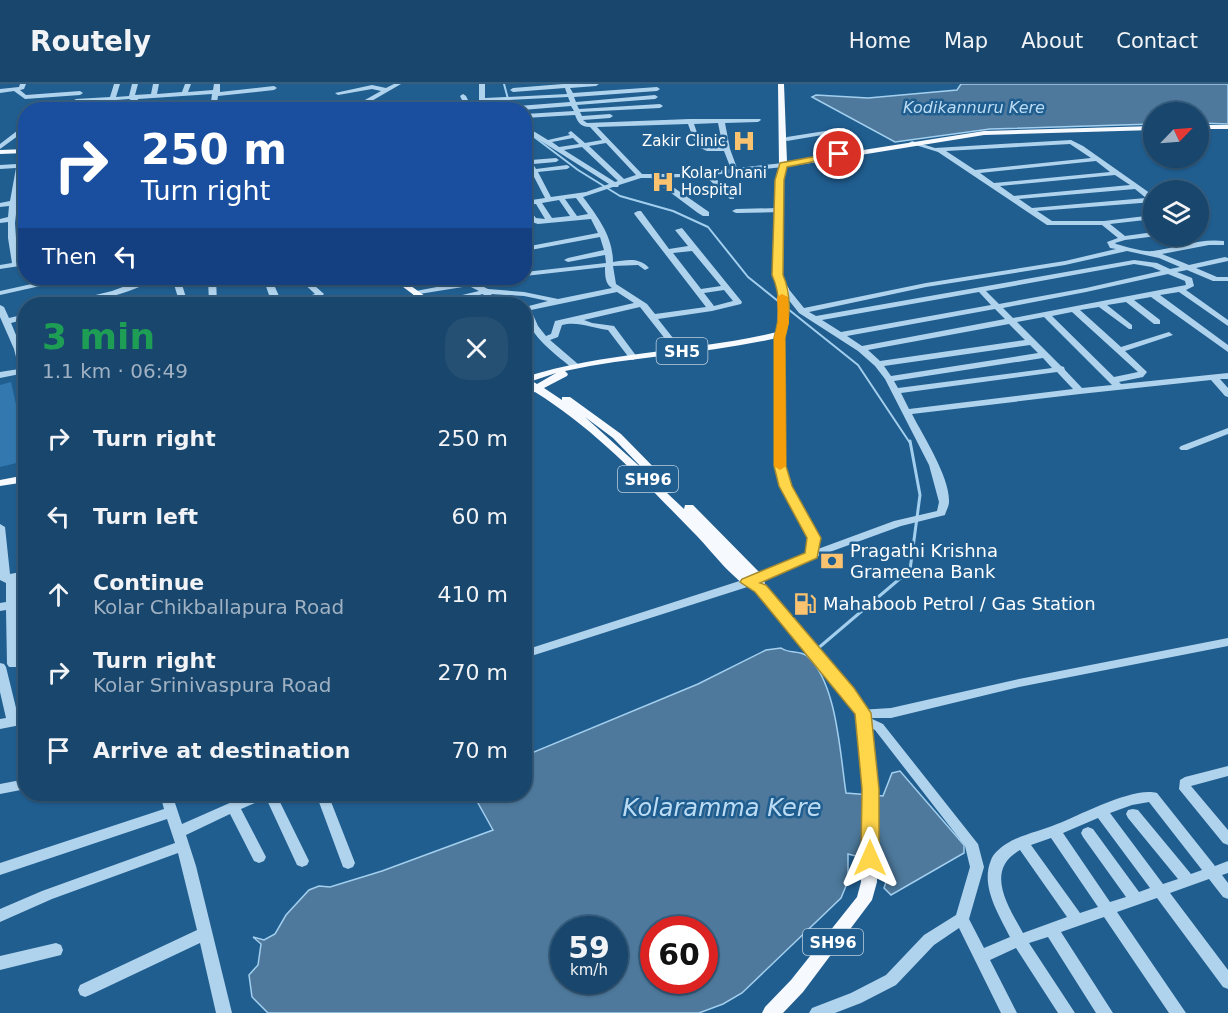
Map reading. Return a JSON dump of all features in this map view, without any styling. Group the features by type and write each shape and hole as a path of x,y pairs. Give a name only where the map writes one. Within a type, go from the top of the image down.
{"main road":[{"path":"781,84 786,164 779,180 777,275 782,287"},
{"path":"783,329 782,287 788,84"},
{"path":"1209,127 1228,127"},
{"path":"786,164 984,133 1143,128"},
{"path":"0,150 18,150"},
{"path":"394,285 411,297"},
{"path":"405,285 421,297"},
{"name":"SH5","path":"536,383 570,369 633,357 680,352 783,329"},
{"path":"536,383 570,369"},
{"name":"SH96","path":"536,383 647,478 755,583 800,635 864,716 870,789 869,882 864,900 817,962 771,1013"},
{"path":"0,483 18,480"}],"street":[{"path":"2,88 22,88 23,84"},
{"path":"85,84 76,101 216,93 243,88 274,88"},
{"path":"112,99 117,84"},
{"path":"132,102 135,84"},
{"path":"154,97 156,84"},
{"path":"184,95 188,84"},
{"path":"214,102 217,84"},
{"path":"365,102 398,84"},
{"path":"482,84 482,100 567,85 596,84"},
{"path":"567,85 582,124 593,126 758,120"},
{"path":"338,93 372,87 387,90"},
{"path":"15,89 25,97 80,93"},
{"path":"512,94 571,95 657,89"},
{"path":"627,90 632,99"},
{"path":"463,96 466,102"},
{"path":"578,111 632,99 655,97"},
{"path":"532,115 660,106"},
{"path":"532,109 578,111 610,116"},
{"path":"721,121 735,171"},
{"path":"690,122 698,145 707,149 727,149"},
{"path":"593,126 640,176"},
{"path":"787,139 844,130"},
{"path":"0,150 18,133"},
{"path":"532,133 617,184"},
{"path":"545,142 573,135 609,171 617,184"},
{"path":"557,149 607,141"},
{"path":"912,143 928,149 940,150 1064,141 1076,144 1143,192"},
{"path":"940,150 1050,223 1104,223 1143,218"},
{"path":"974,172 1097,159"},
{"path":"532,160 556,160"},
{"path":"532,202 579,195 640,176 707,174 786,164"},
{"path":"0,167 18,165"},
{"path":"534,171 567,167"},
{"path":"532,168 549,199"},
{"path":"993,185 1117,173"},
{"path":"707,174 732,198"},
{"path":"652,176 660,185 669,187 687,203 706,214"},
{"path":"1012,198 1136,187"},
{"path":"0,267 16,265 13,221 14,203 18,191"},
{"path":"579,195 603,234 608,252 607,265 610,280 616,290 641,304 680,352"},
{"path":"561,198 575,218"},
{"path":"538,201 550,221"},
{"path":"1029,210 1143,201"},
{"path":"0,205 18,202"},
{"path":"736,212 778,210"},
{"path":"639,213 712,309"},
{"path":"532,218 535,221 550,221 594,216"},
{"path":"0,221 18,221"},
{"path":"1104,223 1123,238"},
{"path":"653,317 712,309 738,302 680,230"},
{"path":"532,248 603,234"},
{"path":"1143,235 1123,238 1111,242 1111,245 1124,250 1152,254 1216,279 1228,279"},
{"path":"575,240 586,256"},
{"path":"1152,254 1209,243 1221,243"},
{"path":"668,252 694,248"},
{"path":"802,311 926,285 1124,250"},
{"path":"568,260 608,252"},
{"path":"14,256 18,255"},
{"path":"841,335 996,307 1225,259"},
{"path":"532,273 636,262 645,268"},
{"path":"814,319 1127,262 1147,264 1173,271 1191,282 1191,286 1154,295 861,349"},
{"path":"0,292 34,285"},
{"path":"99,297 135,285"},
{"path":"310,285 320,294 317,297"},
{"path":"416,293 458,285"},
{"path":"472,285 486,291 490,297"},
{"path":"699,292 727,287"},
{"path":"532,652 755,583 812,555 898,523 941,513 944,502 934,465 889,379 878,364 861,349 802,311 782,287"},
{"path":"1180,289 1228,324"},
{"path":"532,308 616,290"},
{"path":"981,290 1030,342 1061,369 1080,391"},
{"path":"463,297 486,291 524,294 556,302 573,319 590,325 611,328 633,357"},
{"path":"1154,295 1228,349"},
{"path":"1129,300 1157,322"},
{"path":"545,339 555,335 558,323 641,304"},
{"path":"1102,305 1129,327"},
{"path":"0,308 18,352"},
{"path":"906,412 1080,391 1116,383 1143,372 1075,310"},
{"path":"1047,315 1116,383 1228,376"},
{"path":"6,322 18,318"},
{"path":"532,324 570,369"},
{"path":"783,329 780,338 780,466 785,486 814,538 812,555"},
{"path":"1121,350 1169,335"},
{"path":"878,364 1030,342"},
{"path":"889,379 1045,355"},
{"path":"0,375 18,369"},
{"path":"896,392 1061,369"},
{"path":"1214,378 1228,394"},
{"path":"1184,447 1228,430"},
{"path":"0,527 13,664"},
{"path":"864,716 891,714 1019,682 1228,642"},
{"path":"1208,646 1228,648"},
{"path":"18,662 0,668 18,717"},
{"path":"864,716 879,727 970,844 977,867 962,919 1009,1013"},
{"path":"0,724 18,720"},
{"path":"1228,771 1185,784 1185,789 1228,839"},
{"path":"0,789 18,786"},
{"path":"1067,1013 1020,940 994,889 992,873 996,861 1022,843 1101,811 1142,797 1152,797 1228,893"},
{"path":"168,801 183,846 224,1013"},
{"path":"178,832 246,801"},
{"path":"273,801 302,861"},
{"path":"325,801 348,863"},
{"path":"233,807 259,857"},
{"path":"1101,811 1228,982"},
{"path":"0,869 172,812"},
{"path":"1133,814 1188,881"},
{"path":"1054,831 1178,1013"},
{"path":"1088,833 1136,899"},
{"path":"1022,843 1077,920"},
{"path":"0,916 47,895 183,846"},
{"path":"980,957 1020,940 1228,867"},
{"path":"817,1013 856,998 891,980 929,940 962,919"},
{"path":"1051,929 1105,1013"},
{"path":"85,990 204,934"},
{"path":"0,963 56,950"}],"shaded area":[{"path":"11,382 18,414 18,463 0,467 0,385"}],"water":[{"name":"Kodikannuru Kere","path":"961,84 1228,84 1228,124 1209,123 1209,102 1143,102 1143,124 990,129 895,142 812,97 816,95 868,98 957,90"},
{"name":"Kolaramma Kere","path":"781,648 807,656 825,683 836,720 846,793 883,796 892,773 900,771 964,845 964,853 891,895 884,888 887,879 883,863 848,854 848,881 841,898 742,993 723,1004 699,1013 268,1013 252,997 249,975 258,965 261,944 253,937 264,940 275,934 286,915 309,890 319,886 330,887 382,871 493,830 477,801 532,801 532,753 698,684 766,650"}],"waterway":[{"path":"504,84 509,102"},
{"path":"532,135 578,170 620,196 673,211 708,227 748,277 858,365 910,443"},
{"path":"816,650 910,570 920,495 910,441"}],"slow traffic":[{"path":"780,466 782,297"}],"place":[{"name":"Zakir Clinic","path":"744,141"},
{"name":"Kolar Unani Hospital","path":"663,182"},
{"name":"Pragathi Krishna Grameena Bank","path":"832,561"},
{"name":"Mahaboob Petrol / Gas Station","path":"805,604"}],"route":[{"path":"839,154 783,165 779,180 777,275 784,289 780,338 780,466 785,486 814,538 812,555 759,579 747,582 760,589 848,692 863,713 870,789 870,858"}]}
